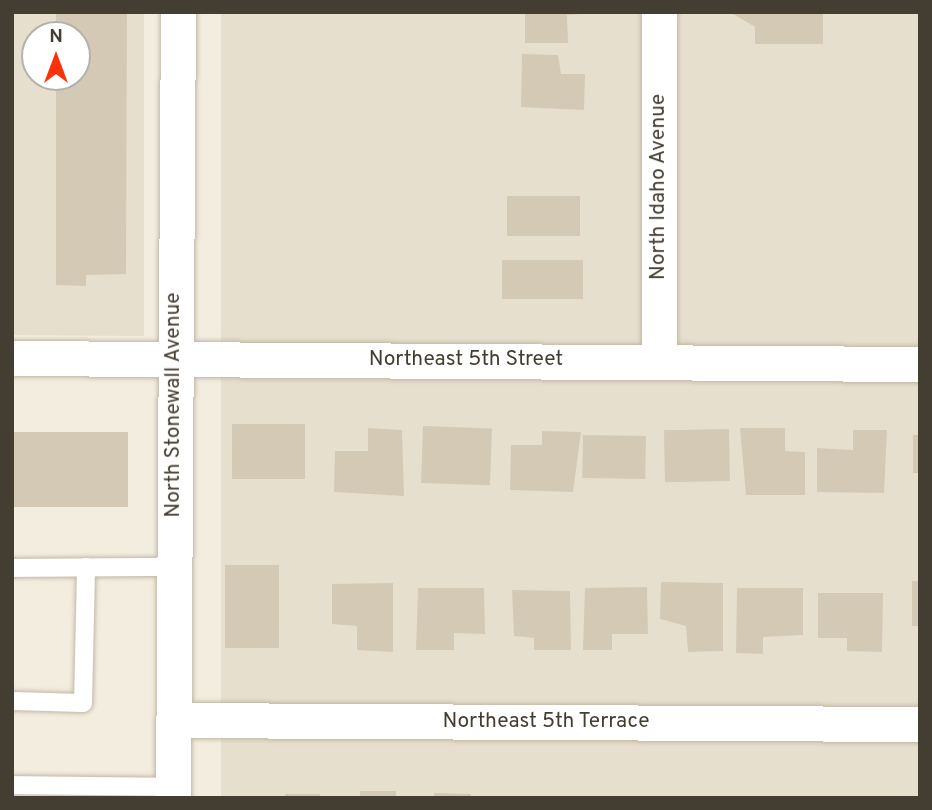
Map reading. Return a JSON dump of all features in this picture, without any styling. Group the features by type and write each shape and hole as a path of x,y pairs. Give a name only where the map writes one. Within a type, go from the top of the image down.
{"street":[{"name":"North Stonewall Avenue","path":"173,792 173,358 178,12"},
{"name":"North Idaho Avenue","path":"659,12 659,362"},
{"name":"Northeast 5th Street","path":"12,358 920,364"},
{"name":"Northeast 5th Terrace","path":"173,720 920,724"}],"lane":[{"path":"12,701 83,703 86,567"},
{"path":"12,568 174,567"},
{"path":"12,785 173,792"}],"shaded area":[{"path":"12,12 144,12 144,336 12,335"},
{"path":"221,12 920,12 920,798 221,798"}],"building":[{"path":"56,12 127,12 126,274 86,275 86,286 56,285 56,91 91,91 91,21 56,21"},
{"path":"525,12 581,14 567,15 568,43 525,43"},
{"path":"730,12 823,12 823,44 755,44 755,27"},
{"path":"522,54 558,55 561,74 585,74 584,110 521,107"},
{"path":"507,196 580,196 580,236 507,236"},
{"path":"502,260 583,260 583,299 502,299"},
{"path":"232,424 305,424 305,479 232,479"},
{"path":"423,426 492,428 490,485 421,483"},
{"path":"368,428 402,430 404,496 334,492 335,451 368,451"},
{"path":"740,428 785,428 785,451 805,452 805,495 746,495"},
{"path":"729,429 730,481 665,482 664,430"},
{"path":"853,430 887,430 884,493 817,492 817,448 853,450"},
{"path":"542,431 581,432 573,492 510,490 511,445 542,445"},
{"path":"12,432 128,432 128,507 12,507"},
{"path":"583,435 646,436 645,479 582,478"},
{"path":"913,435 920,435 920,473 913,473"},
{"path":"225,565 279,565 279,648 225,648"},
{"path":"912,581 920,581 920,626 912,626"},
{"path":"661,582 723,583 723,651 688,652 686,626 660,619"},
{"path":"393,583 393,652 357,650 357,626 332,624 332,584"},
{"path":"647,587 648,634 612,634 612,650 583,650 585,588"},
{"path":"418,588 484,588 485,634 454,633 454,650 416,650"},
{"path":"737,588 803,588 803,635 763,637 763,654 736,653"},
{"path":"512,590 570,591 571,650 534,650 534,638 514,636"},
{"path":"818,593 883,593 882,652 847,651 847,638 818,638"},
{"path":"360,791 396,791 396,798 360,798"},
{"path":"434,793 471,794 471,798 434,798"},
{"path":"285,794 320,794 320,798 285,798"}]}
